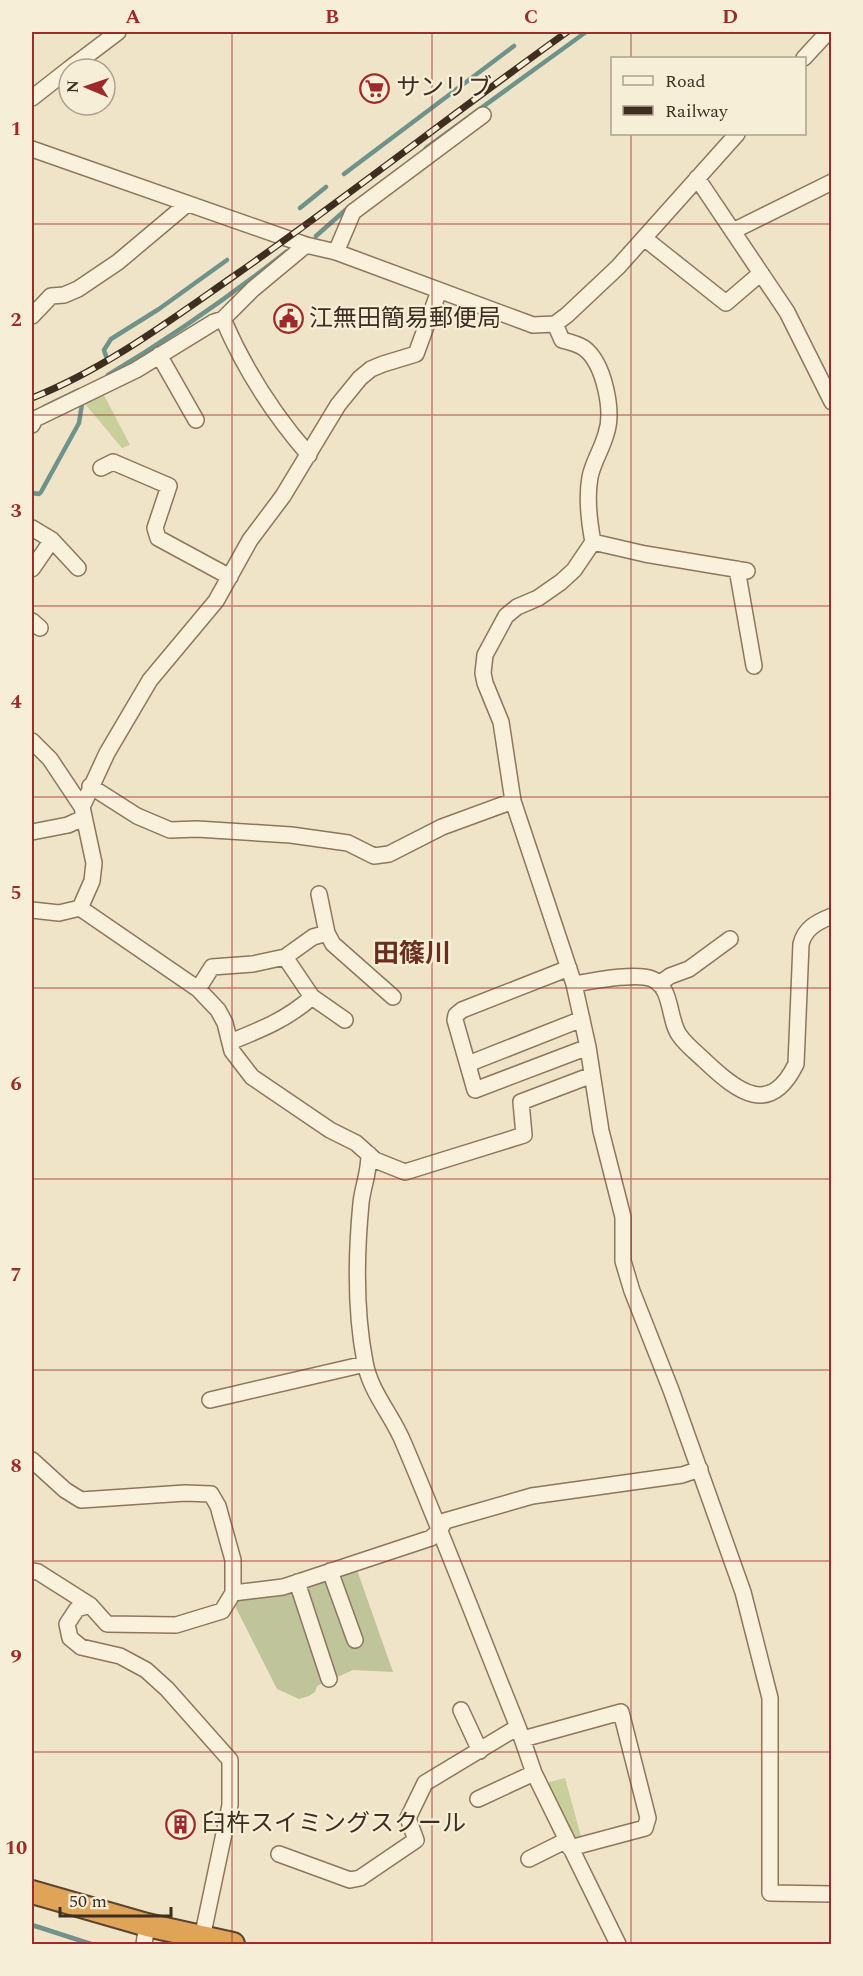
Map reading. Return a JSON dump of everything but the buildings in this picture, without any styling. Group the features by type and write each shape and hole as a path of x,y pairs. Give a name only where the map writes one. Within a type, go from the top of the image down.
{"highway":[{"path":"32,1892 146,1934 202,1938 233,1944"}],"street":[{"path":"85,57 118,32"},
{"path":"805,57 828,32"},
{"path":"32,98 57,78"},
{"path":"336,252 353,212 483,115"},
{"path":"32,149 306,245 336,252 533,324 555,324 618,267 736,135"},
{"path":"697,177 788,312 831,402"},
{"path":"733,231 831,182"},
{"path":"32,316 51,296 64,295 78,290 118,262 187,204"},
{"path":"644,238 726,303 761,273"},
{"path":"32,425 35,419 136,370 214,322 223,320 254,289 306,245"},
{"path":"32,832 68,825 82,812 90,786 107,753 150,680 216,601 250,540 283,496 338,405 360,378 371,369 416,354 439,291"},
{"path":"223,320 285,428 309,455"},
{"path":"555,324 562,340 583,348 592,356 603,380 609,408 610,419 607,434 592,469 588,492 593,542 574,570 561,582 538,598 517,607 506,616 485,655 483,664 485,682 501,722 513,801 574,984 588,1047 601,1131 623,1217 624,1261 629,1281 743,1592 770,1698 770,1893 831,1894"},
{"path":"159,355 196,420"},
{"path":"101,468 113,462 169,486 155,528 158,538 230,577"},
{"path":"32,528 52,540 78,568"},
{"path":"32,569 52,540"},
{"path":"593,542 645,554 742,570 754,666"},
{"path":"32,741 50,759 82,812 90,839 94,863 92,880 81,908"},
{"path":"90,786 137,816 170,830 197,829 291,835 348,843 374,856 389,854 442,827 513,801"},
{"path":"319,894 327,933 333,944 393,997"},
{"path":"32,910 59,913 81,908 198,989 218,1010 225,1023 236,1057 252,1077 330,1130 356,1143 375,1160 405,1172 524,1135 521,1102 592,1076"},
{"path":"574,984 603,979 652,979 659,984 669,1003 674,1025 680,1036 714,1069 743,1091 753,1096 762,1096 789,1078 796,1064 801,944 803,936 815,923 831,916"},
{"path":"198,989 212,967 253,964 285,957 313,937 327,933"},
{"path":"659,984 670,976 689,969 730,939"},
{"path":"285,957 312,997 345,1020"},
{"path":"569,968 462,1010 456,1015 455,1020 475,1090 588,1047"},
{"path":"230,1042 272,1025 296,1011 312,997"},
{"path":"468,1064 582,1019"},
{"path":"369,1154 369,1171 361,1200 359,1253 359,1313 365,1364 373,1386 403,1440 534,1773 618,1944"},
{"path":"210,1400 365,1364"},
{"path":"32,1460 65,1490 81,1500 185,1493 211,1494 218,1506 233,1560 233,1593 222,1611 176,1625 107,1624 90,1605 38,1572 32,1571"},
{"path":"233,1593 283,1587 431,1538 445,1521 532,1496 682,1475 699,1469"},
{"path":"330,1571 355,1640"},
{"path":"297,1582 329,1679"},
{"path":"90,1605 77,1609 67,1623 70,1638 81,1647 120,1656 146,1670 167,1689 230,1760 230,1805 202,1938"},
{"path":"461,1710 480,1751"},
{"path":"279,1854 350,1880 360,1878 416,1840 408,1818 425,1783 480,1751 520,1733 621,1712 648,1818 645,1828 569,1844 529,1859"},
{"path":"478,1799 534,1773"}],"green space":[{"path":"104,395 130,445 122,448 85,404"},
{"path":"356,1567 393,1672 353,1670 317,1686 315,1692 299,1699 277,1689 232,1600"},
{"path":"565,1778 582,1840 578,1841 572,1838 547,1788 549,1782"}],"waterway":[{"path":"426,148 586,32"},
{"path":"344,174 514,46"},
{"path":"300,208 326,187"},
{"path":"316,236 350,206"},
{"path":"108,375 199,316 286,252"},
{"path":"106,356 104,350 111,339 159,309 227,260"},
{"path":"44,407 79,390"},
{"path":"32,493 41,492 79,423 82,404"},
{"path":"32,1925 91,1944"}],"railway":[{"path":"32,398 111,359 185,310 318,216 567,32"}],"place":[{"name":"サンリブ","path":"375,88"},
{"name":"江無田簡易郵便局","path":"288,319"},
{"name":"臼杵スイミングスクール","path":"181,1824"}],"district":[{"name":"田篠川","path":"412,954"}]}
